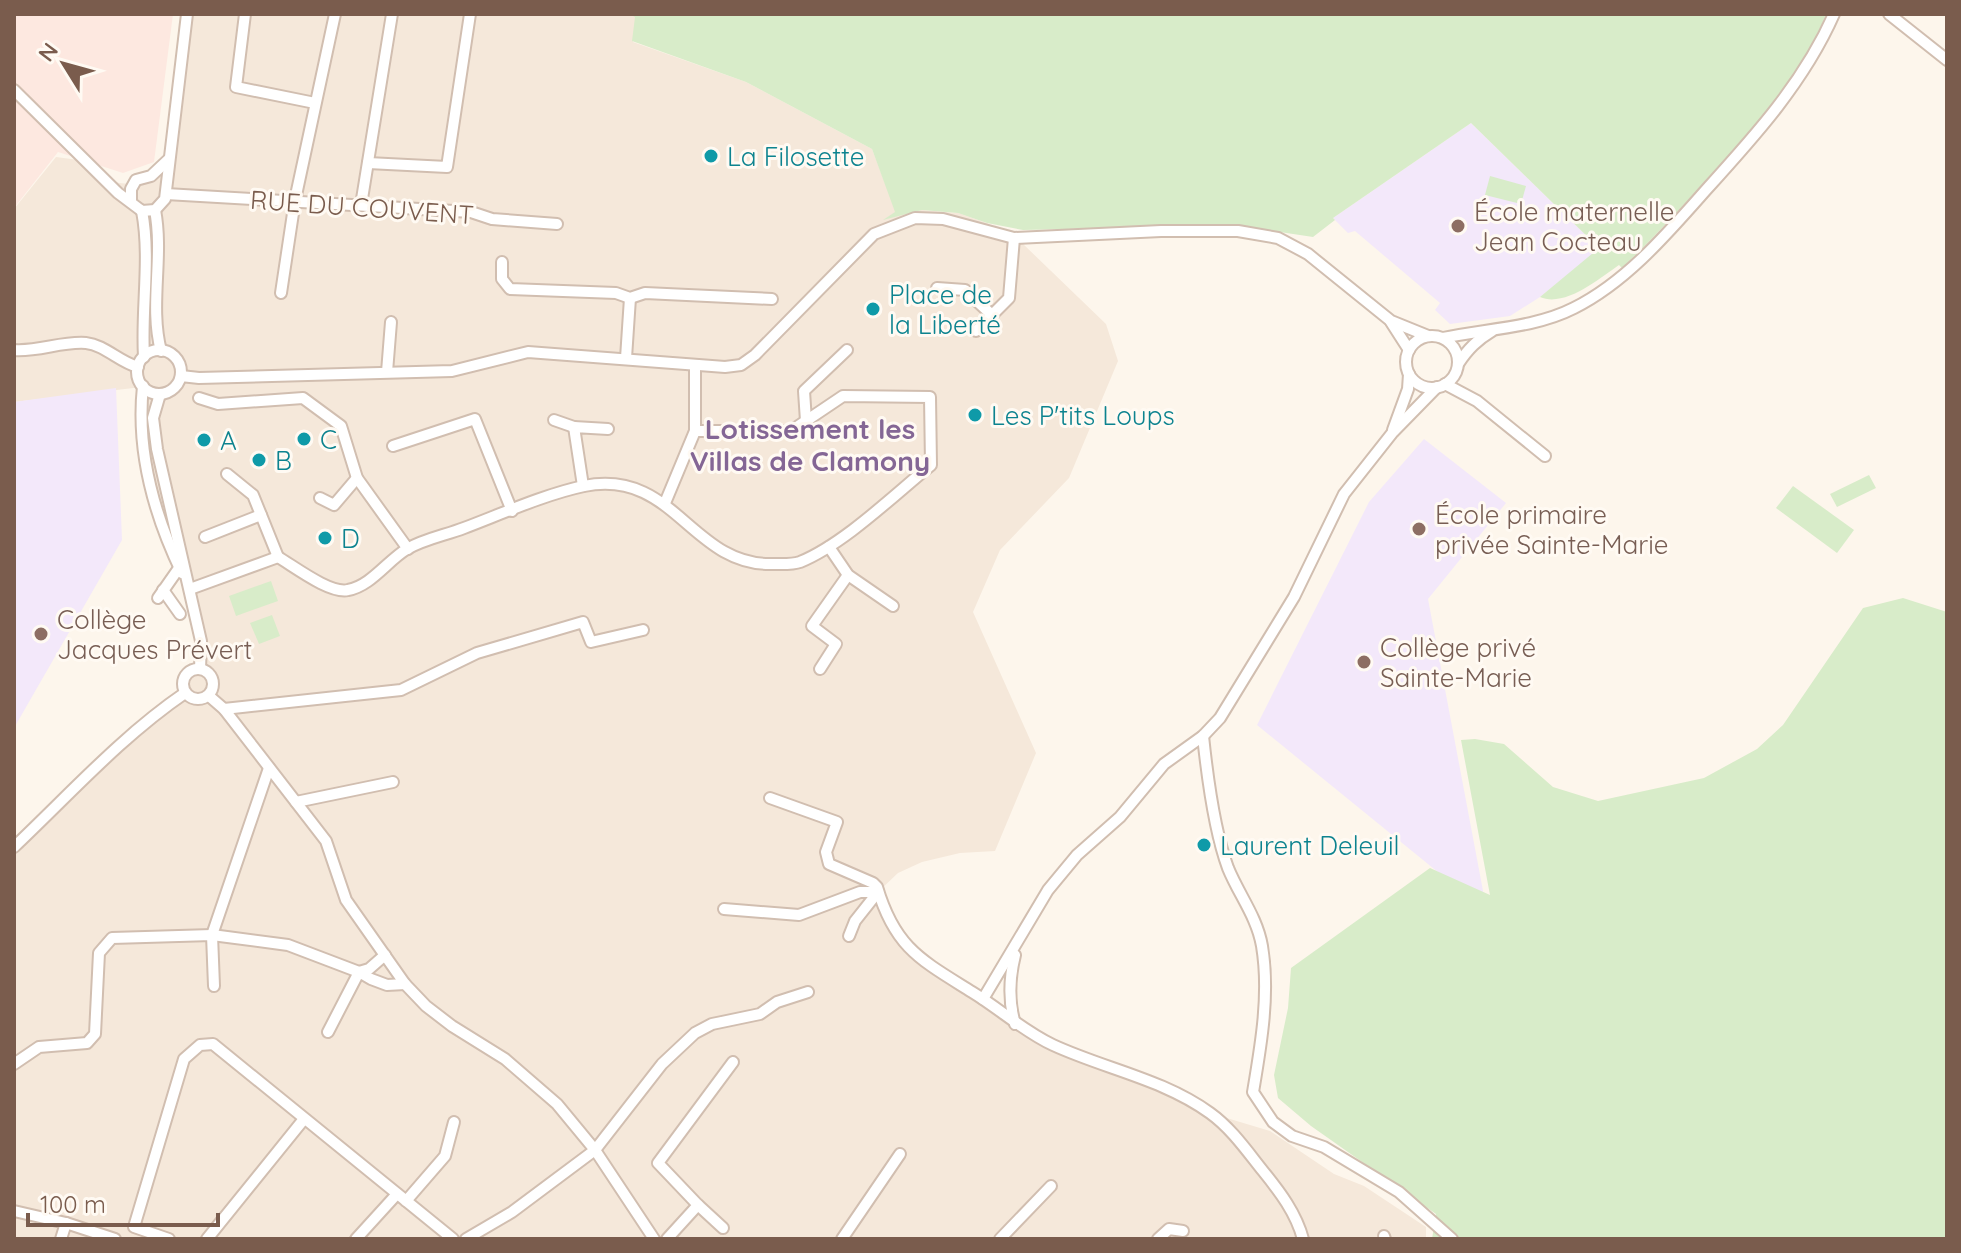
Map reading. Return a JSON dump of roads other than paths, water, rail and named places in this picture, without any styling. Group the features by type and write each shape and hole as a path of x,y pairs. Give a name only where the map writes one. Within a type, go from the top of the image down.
{"street":[{"path":"142,211 155,210 163,203 166,191 187,14"},
{"path":"245,14 236,87 315,103"},
{"path":"281,293 295,200 335,14"},
{"path":"361,205 392,14"},
{"path":"368,163 447,167 470,14"},
{"path":"181,376 452,371 528,352 725,367 741,365 755,355 874,234 915,218 943,219 1014,238 1161,231 1238,231 1278,238 1308,254 1391,321 1428,336 1443,338 1534,321 1573,308 1596,295 1642,258 1711,185 1792,90 1834,14"},
{"path":"1889,14 1947,60"},
{"path":"14,90 118,193 142,211 147,242 138,374 143,386 139,419 142,451 159,520 190,589"},
{"path":"151,176 168,160"},
{"path":"131,200 133,184 140,177 151,176 160,180 166,191"},
{"path":"103,178 133,184"},
{"name":"RUE DU COUVENT","path":"166,191 471,212 492,219 557,224"},
{"path":"155,210 160,237 156,330 161,351"},
{"path":"976,331 1009,298 1014,238"},
{"path":"502,262 502,279 510,289 616,293 630,298 645,293 772,299"},
{"path":"937,288 965,290 992,315"},
{"path":"626,358 630,298"},
{"path":"1391,321 1409,350"},
{"path":"387,372 391,322"},
{"path":"983,999 1048,890 1077,855 1120,817 1164,764 1203,736 1232,701 1280,621 1344,494 1393,432 1441,386 1480,338 1501,327"},
{"path":"1393,432 1408,389 1406,358 1414,343 1428,336"},
{"path":"1443,338 1454,349 1457,368 1477,401"},
{"path":"14,350 86,343 110,352 124,363 141,362 161,351 168,352 179,362 181,376 174,389 160,394 143,386"},
{"path":"806,421 804,391 847,350"},
{"path":"665,503 695,431 695,365"},
{"path":"1409,374 1422,386 1441,386 1477,401 1545,456"},
{"path":"160,394 153,418 157,449 201,641 200,669"},
{"path":"227,474 253,495 278,557 327,586 349,590 364,583 408,549 583,486 616,482 645,491 665,503 717,548 749,564 797,563 829,547 931,465 930,397 843,396 791,431 695,431"},
{"path":"199,398 218,404 303,398 341,426 357,478 408,549"},
{"path":"393,446 475,419 512,511"},
{"path":"554,420 574,427 608,429"},
{"path":"574,427 583,486"},
{"path":"320,498 334,505 357,478"},
{"path":"205,537 261,515"},
{"path":"829,547 848,575 893,606"},
{"path":"190,589 278,557"},
{"path":"179,568 161,594 179,617 194,609"},
{"path":"820,669 836,644 812,626 848,575"},
{"path":"224,709 401,690 477,653 583,622 591,642 643,630"},
{"path":"200,669 212,677 214,687 209,696 196,700 185,693 184,678 190,671 200,669"},
{"path":"14,847 155,713 185,693"},
{"path":"209,696 224,709 326,841 346,900 405,984 426,1006 505,1059 557,1104 595,1150 650,1237"},
{"path":"1203,736 1228,867 1254,917 1262,943 1267,979 1253,1092 1273,1122 1292,1136 1324,1147 1399,1192 1452,1239"},
{"path":"214,986 212,935 269,768"},
{"path":"296,802 393,782"},
{"path":"770,798 837,822 826,852 829,864 873,883 889,921 903,944 936,971 983,999 1015,1024 1057,1047 1128,1072 1182,1096 1210,1113 1229,1129 1288,1204 1303,1239"},
{"path":"724,909 799,915 860,892 878,892"},
{"path":"849,936 855,921 878,892"},
{"path":"14,1064 39,1047 87,1043 95,1034 99,953 112,938 212,935 288,945 387,985 405,984"},
{"path":"1015,1024 1009,985 1017,944"},
{"path":"328,1032 359,972 369,969 385,955"},
{"path":"466,1239 512,1212 595,1150 662,1064 695,1033 712,1024 760,1014 777,1002 808,992"},
{"path":"169,1239 134,1227 184,1059 200,1045 213,1044 453,1239"},
{"path":"723,1228 658,1163 733,1062"},
{"path":"207,1239 304,1119"},
{"path":"406,1201 445,1156 454,1122"},
{"path":"842,1239 900,1154"},
{"path":"1000,1239 1051,1186"},
{"path":"356,1239 397,1194"},
{"path":"667,1239 698,1205"},
{"path":"14,1211 115,1239"},
{"path":"61,1239 66,1223"},
{"path":"1158,1239 1169,1229 1183,1231"}],"place":[{"name":"La Filosette","path":"711,156"},
{"name":"École maternelle Jean Cocteau","path":"1458,226"},
{"name":"Place de la Liberté","path":"873,309"},
{"name":"Les P'tits Loups","path":"975,415"},
{"name":"C","path":"304,439"},
{"name":"A","path":"204,440"},
{"name":"B","path":"259,460"},
{"name":"École primaire privée Sainte-Marie","path":"1419,529"},
{"name":"D","path":"325,538"},
{"name":"Collège Jacques Prévert","path":"41,634"},
{"name":"Collège privé Sainte-Marie","path":"1364,662"},
{"name":"Laurent Deleuil","path":"1204,845"}],"district":[{"name":"Lotissement les Villas de Clamony","path":"810,444"}]}
